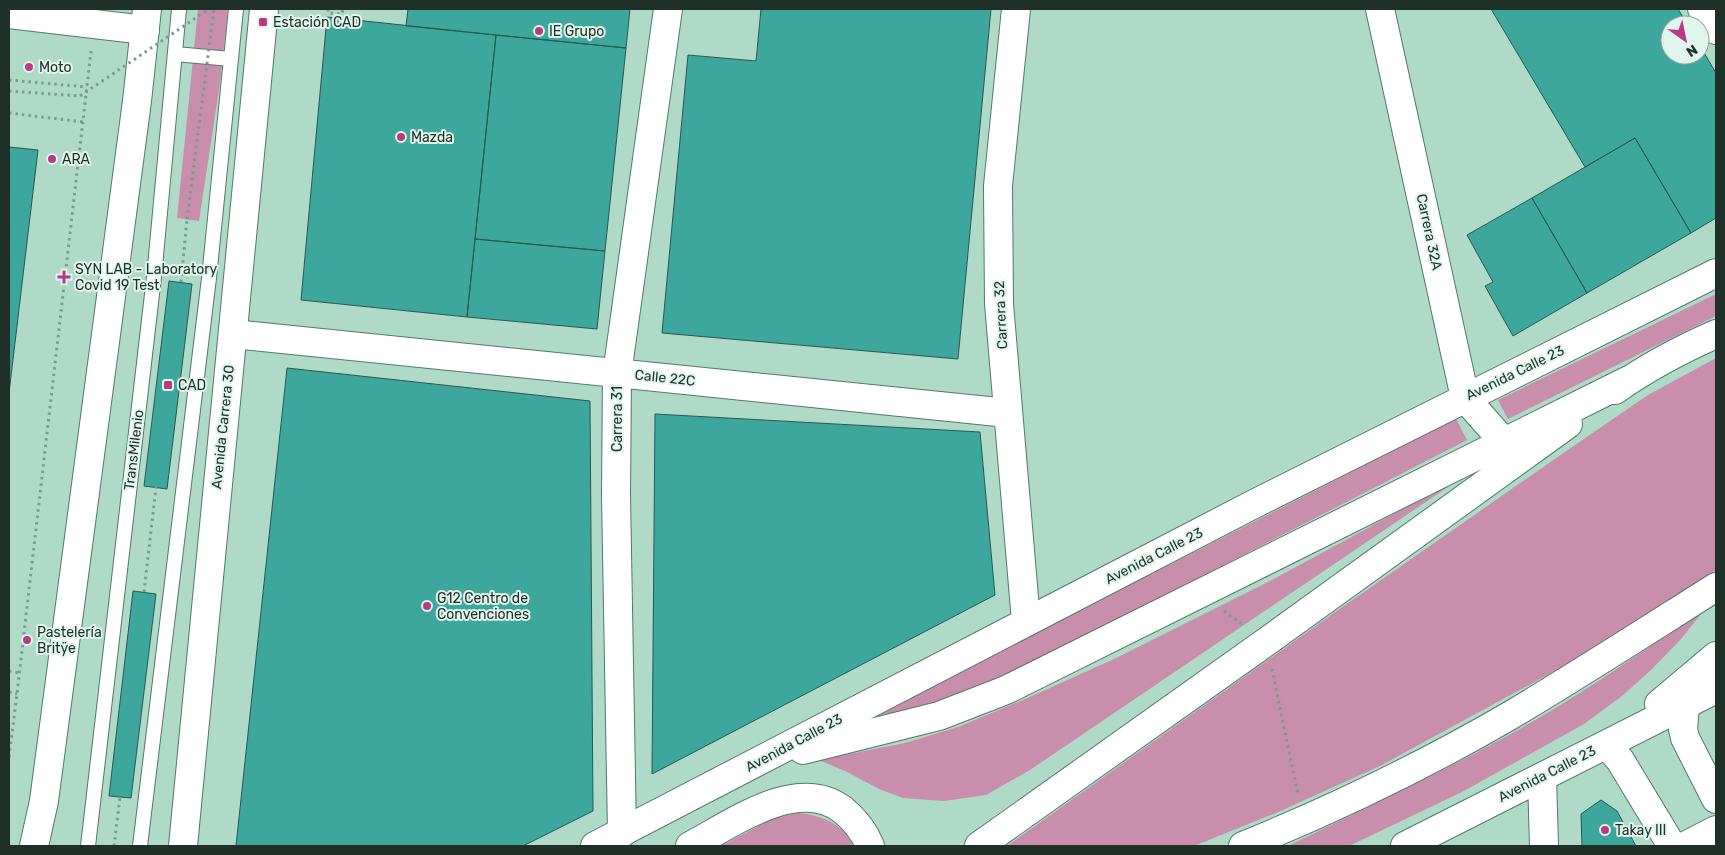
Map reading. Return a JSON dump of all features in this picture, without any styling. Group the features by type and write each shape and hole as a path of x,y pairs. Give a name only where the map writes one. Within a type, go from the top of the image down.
{"main road":[{"name":"Avenida Carrera 30","path":"183,846 264,9"},
{"name":"Carrera 31","path":"622,833 616,495 617,374 668,9"},
{"name":"Carrera 32","path":"1016,9 998,186 999,304 1026,621"},
{"name":"Carrera 32A","path":"1380,9 1465,398 1503,442"},
{"path":"1702,9 1716,30"},
{"path":"9,14 95,24 146,20 136,111 44,801 34,846"},
{"name":"Avenida Calle 23","path":"595,846 1026,621 1465,398 1716,274"},
{"name":"Calle 22C","path":"232,334 1008,413"},
{"path":"756,763 939,716 1006,690 1629,380 1716,334"},
{"path":"979,846 1629,380"},
{"path":"1242,846 1304,821 1469,738 1511,715 1716,587"},
{"path":"1672,846 1629,772 1613,752 1604,746 1665,700 1716,656"},
{"name":"Avenida Calle 23","path":"1405,846 1716,689"},
{"path":"1685,704 1683,729 1685,738 1716,799"},
{"path":"1542,777 1544,846"},
{"path":"690,846 762,807 792,798 816,798 836,805 854,819 870,846"},
{"path":"42,846 44,801"},
{"path":"1685,846 1716,830"}],"lane":[{"name":"TransMilenio","path":"88,846 154,277 179,9"},
{"path":"140,846 209,278 236,9"},
{"path":"175,54 231,60"}],"path":[{"path":"9,91 80,96 209,9"},
{"path":"180,282 214,9"},
{"path":"328,9 328,13 342,14 343,9"},
{"path":"9,757 95,24"},
{"path":"9,80 87,86"},
{"path":"9,113 83,122"},
{"path":"144,592 156,487"},
{"path":"9,671 20,673"},
{"path":"9,692 17,694"},
{"path":"114,846 120,797"}],"shaded area":[{"path":"198,9 228,9 220,83 199,221 177,218"},
{"path":"1716,294 1716,316 1508,419 1498,400"},
{"path":"1716,358 1716,571 1573,661 1380,766 1276,813 1194,846 1007,846 1331,615 1559,456 1648,395"},
{"path":"1456,419 1467,440 1051,654 958,694 905,712 874,715"},
{"path":"1464,476 1030,770 986,795 944,801 903,798 879,789 819,760 905,743 958,727 1023,700 1114,659 1270,581"},
{"path":"1704,610 1681,639 1651,670 1622,696 1584,724 1462,792 1349,846 1288,846 1442,770 1532,722 1597,682"},
{"path":"799,813 816,816 831,822 849,838 853,846 721,846 775,817"}],"building":[{"name":"IE Grupo","path":"408,9 630,9 626,48 406,26"},
{"path":"761,9 991,9 958,359 662,333 688,55 756,61"},
{"path":"1491,9 1678,9 1682,15 1660,15 1660,65 1710,65 1710,63 1716,73 1716,218 1691,233 1635,138 1585,167"},
{"name":"Mazda","path":"327,17 496,35 467,317 301,300"},
{"path":"496,35 626,48 605,251 475,239"},
{"path":"1635,138 1691,233 1587,293 1532,198"},
{"path":"9,147 38,150 9,393"},
{"path":"1532,198 1587,293 1513,336 1485,286 1493,282 1467,235"},
{"path":"475,239 605,251 597,329 467,317"},
{"name":"CAD","path":"169,281 192,284 167,489 144,486"},
{"name":"G12 Centro de Convenciones","path":"287,368 590,401 593,811 523,846 236,846"},
{"path":"655,414 980,432 995,595 652,774"},
{"path":"133,591 156,594 131,798 109,796"},
{"name":"Takay III","path":"1601,800 1617,811 1636,846 1582,846 1581,814"}],"place":[{"name":"Estación CAD","path":"263,22"},
{"name":"IE Grupo","path":"539,31"},
{"name":"Moto","path":"29,67"},
{"name":"Mazda","path":"401,137"},
{"name":"ARA","path":"52,159"},
{"name":"SYN LAB - Laboratory Covid 19 Test","path":"64,277"},
{"name":"CAD","path":"168,385"},
{"name":"G12 Centro de Convenciones","path":"427,606"},
{"name":"Pastelería Britÿe","path":"27,640"},
{"name":"Takay III","path":"1605,830"}]}
